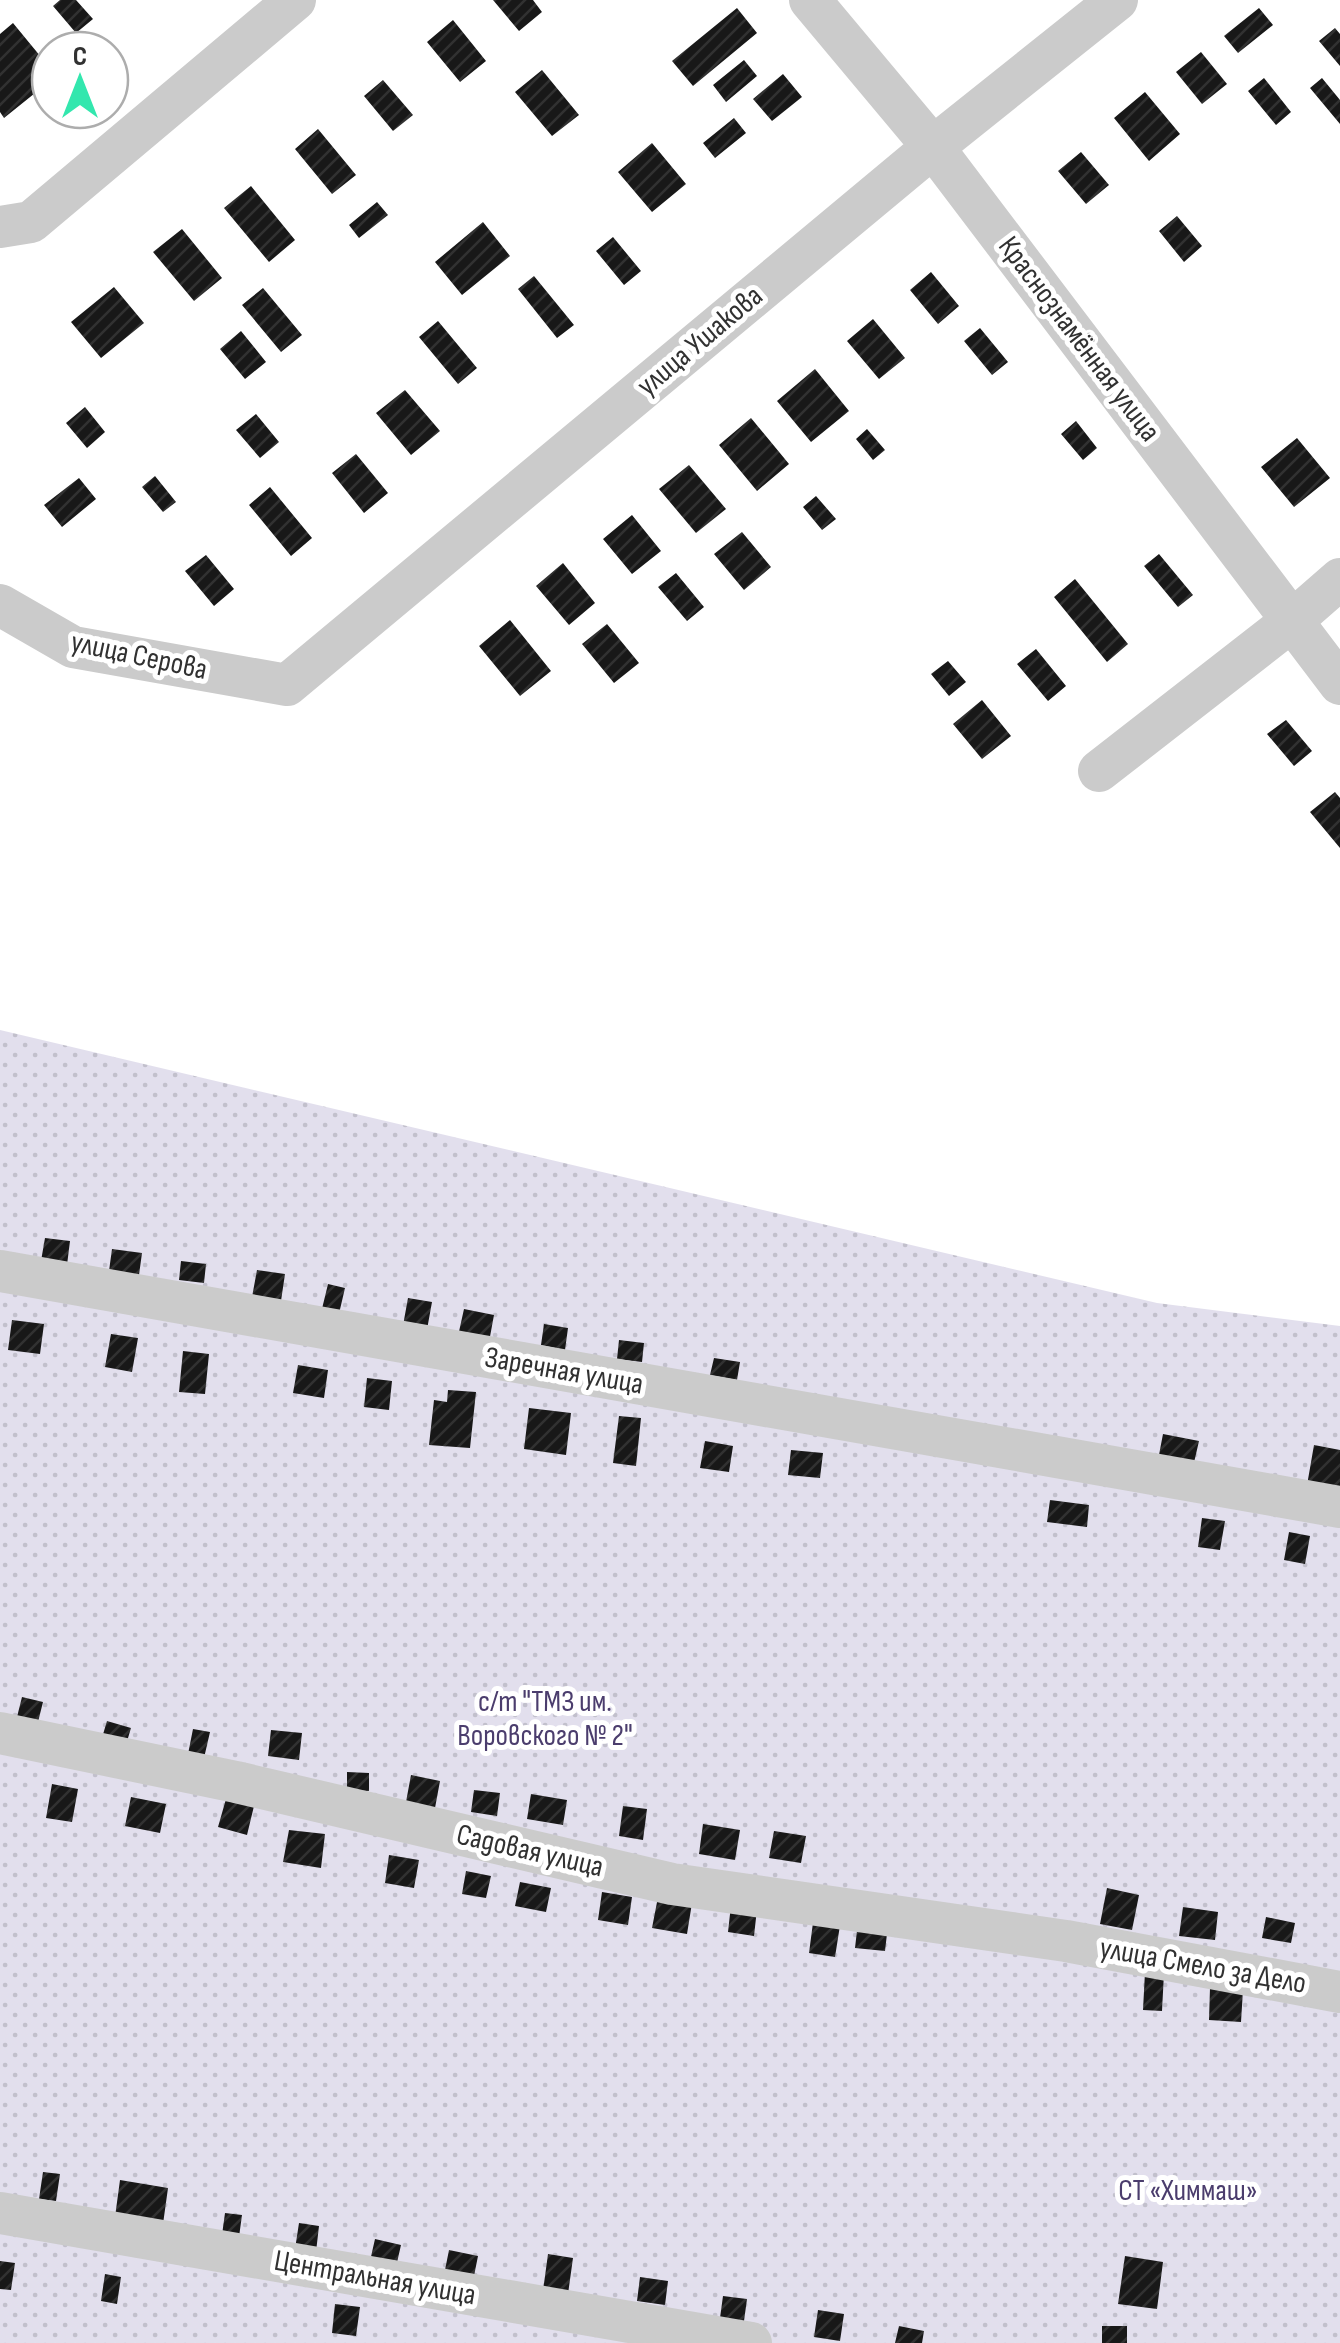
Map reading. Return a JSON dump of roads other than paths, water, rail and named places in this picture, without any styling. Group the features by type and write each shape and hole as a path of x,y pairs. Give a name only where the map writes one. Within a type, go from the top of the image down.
{"street":[{"path":"0,227 31,222 294,0"},
{"name":"Краснознамённая улица","path":"810,0 933,147 1340,684"},
{"name":"улица Ушакова","path":"286,685 933,147 1117,0"},
{"path":"1099,771 1340,579"},
{"name":"улица Серова","path":"0,605 72,647 286,685"},
{"name":"Заречная улица","path":"0,1271 1340,1507"},
{"name":"Садовая улица","path":"0,1733 255,1787 672,1884 1066,1941"},
{"name":"улица Смело за Дело","path":"1066,1941 1340,1992"},
{"name":"Центральная улица","path":"0,2213 751,2343"}],"park label":[{"name":"с/т \"ТМЗ им. Воровского № 2\"","path":"545,1719"},
{"name":"СТ «Химмаш»","path":"1188,2191"}]}
